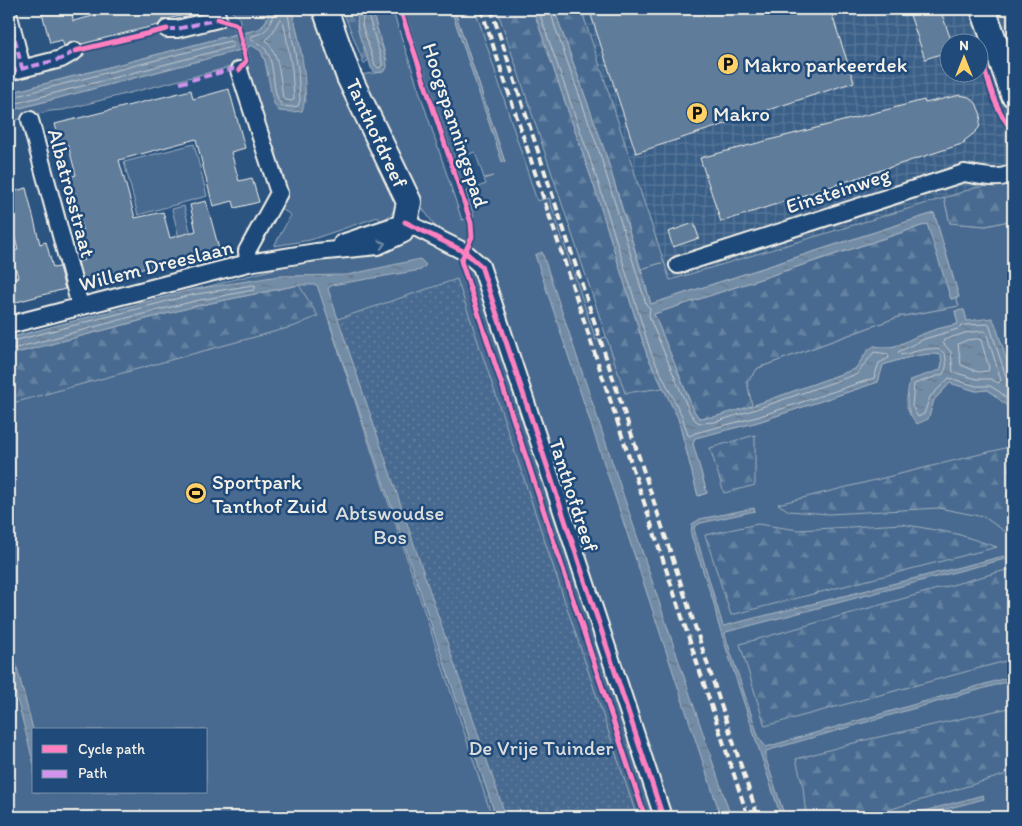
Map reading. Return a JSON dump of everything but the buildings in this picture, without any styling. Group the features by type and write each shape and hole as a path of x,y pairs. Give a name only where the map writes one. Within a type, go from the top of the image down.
{"street":[{"path":"167,28 177,29 218,19 215,9"},
{"name":"Tanthofdreef","path":"325,9 350,77 409,202 405,222 466,252 481,266 664,817"},
{"path":"983,9 1013,94"},
{"path":"9,16 16,70 61,59 75,52"},
{"path":"239,70 279,194 247,251 248,263"},
{"name":"Albatrosstraat","path":"30,120 80,306"},
{"name":"Einsteinweg","path":"678,265 964,173 997,177 1013,172"},
{"name":"Willem Dreeslaan","path":"9,325 248,263 316,252 378,246 404,234 405,222"}],"shaded area":[{"path":"475,9 497,9 767,817 540,210"},
{"path":"554,9 1013,9 1013,200 651,304"}],"green space":[{"path":"228,9 268,9 267,19 260,29 243,33 239,17"},
{"path":"291,9 316,9 397,196 397,201 393,212 380,221 378,217 310,240 274,246 291,215 280,208 244,73 250,61 247,48 251,44 261,51 270,81 306,102 303,67"},
{"path":"342,9 360,9 357,26 368,60 364,64"},
{"name":"Abtswoudse Bos","path":"404,9 451,9 503,162 505,162 454,9 475,9 537,201 549,198 596,340 638,327 647,355 678,418 698,496 707,493 693,444 695,438 758,422 878,382 883,365 904,359 935,354 941,355 942,364 940,370 907,396 907,407 910,415 928,419 934,400 950,383 976,391 988,390 1013,411 1013,817 9,817 9,338 436,227 422,208 358,75 383,72 387,60 374,18 393,12 462,220 474,217 466,191 486,184 484,179 493,176 484,178 475,152 464,156 473,181 465,185 462,183"},
{"path":"497,9 533,9 594,186 647,355 663,388 625,393"},
{"path":"554,9 581,9 664,262 641,269 604,149"},
{"path":"219,24 233,25 236,34 9,93 9,79 74,54 168,31"},
{"path":"240,50 242,64 9,122 9,111"},
{"path":"194,144 207,196 138,215 124,162"},
{"path":"1013,182 1013,220 986,226 950,223 944,198 974,188"},
{"path":"944,198 950,223 986,226 1013,220 1013,257 1009,261 1013,266 1013,380 967,321 964,310 955,311 958,324 931,331 895,346 874,346 855,369 752,406 747,382 758,368 898,317 958,306 956,298 959,297 934,213 651,304 641,269 664,262 670,280"},
{"path":"184,206 197,259 185,262 172,209"},
{"path":"928,224 951,299 956,298 959,306 898,317 758,368 747,382 752,406 714,417 699,418 694,411 654,314"},
{"name":"De Vrije Tuinder","path":"457,279 637,817 492,817 329,322"},
{"path":"299,285 318,316 295,326 9,404 9,355 196,306"},
{"path":"755,435 755,485 724,493 710,448"},
{"path":"1013,446 1013,537 984,517 939,508 829,514 789,511 778,504"},
{"path":"758,524 798,530 902,524 957,534 997,547 731,615 705,535"},
{"path":"1013,568 1013,659 765,726 740,644"},
{"path":"1013,707 1013,762 1004,775 865,817 806,817 803,787 796,759 861,741"}],"water":[{"path":"268,9 291,9 300,45 304,75 305,89 302,111 279,111 273,102 265,61 261,51 251,45 247,48 243,33 262,27 268,16"},
{"path":"360,9 404,9 374,18 387,64 387,68 383,72 375,73 371,68 358,31 357,24"},
{"path":"451,9 454,9 505,162 502,162"},
{"path":"533,9 554,9 604,149 651,304 934,213 959,297 951,299 927,224 654,314 694,411 699,418 714,417 752,406 855,369 868,350 874,346 895,346 931,331 958,324 955,311 964,310 967,321 992,318 995,323 1013,380 1013,411 988,390 976,391 950,383 934,400 928,419 917,424 908,408 910,380 940,370 942,364 941,355 928,354 904,359 883,365 878,382 758,422 695,438 693,444 707,493 698,496 678,418 647,355 594,186"},
{"path":"236,34 240,50 9,111 9,93"},
{"path":"542,252 731,817 721,817 535,255"},
{"path":"420,259 426,265 421,270 332,285 328,289 506,817 496,817 317,285 299,285 196,306 9,355 9,338 190,290 279,276 347,275"},
{"path":"754,508 755,511 701,523 695,526 694,529 723,626 1004,556 1005,559 726,632 725,635 759,738 766,747 1013,676 1013,680 766,751 766,759 785,817 781,817 691,535 692,524 700,519"},
{"path":"9,637 33,728 32,757 9,668"},
{"path":"983,795 984,799 916,817 902,817"}],"railway":[{"path":"481,9 748,817"},
{"path":"491,9 758,817"}],"marked path":[{"path":"167,29 177,29 218,19 215,9"},
{"path":"9,16 22,68"},
{"path":"9,72 61,59 75,51"},
{"path":"180,83 233,69 239,70"}],"cycle path":[{"name":"Hoogspanningspad","path":"400,9 471,223 472,237 461,261 645,817"},
{"path":"218,19 238,26 246,61 239,70"},
{"path":"75,51 167,29"},
{"path":"988,82 1001,114 1013,130"},
{"path":"405,222 465,252 481,266 663,817"}],"place":[{"name":"Makro parkeerdek","path":"728,64"},
{"name":"Makro","path":"697,113"},
{"name":"Sportpark Tanthof Zuid","path":"196,493"}]}
